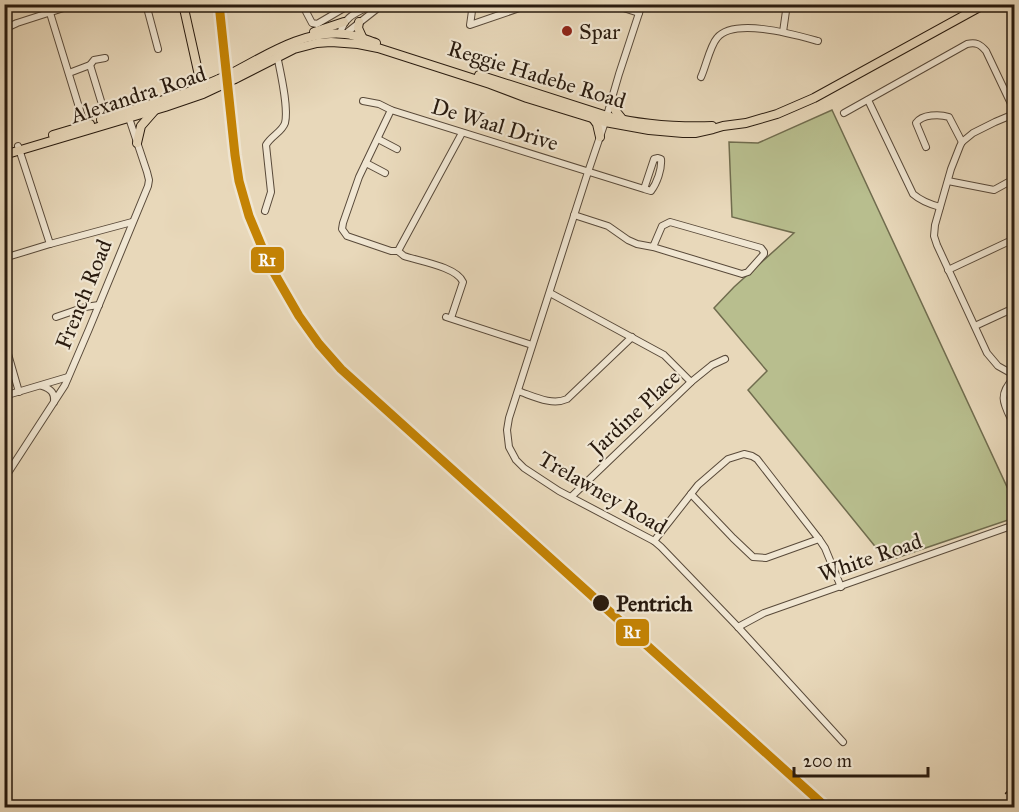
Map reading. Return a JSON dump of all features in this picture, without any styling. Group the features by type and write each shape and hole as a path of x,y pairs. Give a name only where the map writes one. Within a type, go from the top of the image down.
{"main road":[{"path":"183,4 202,90"},
{"name":"Reggie Hadebe Road","path":"348,43 367,43 527,98 592,117 673,126 723,126 746,123 777,114 814,98 985,4"},
{"path":"359,21 358,28 367,43"},
{"path":"302,39 344,22"},
{"name":"Alexandra Road","path":"128,115 156,109 202,90 234,76 302,39 328,34 340,37 348,43"},
{"name":"Reggie Hadebe Road","path":"340,37 367,43 638,129 695,133 723,126"},
{"name":"Alexandra Road","path":"276,53 340,37"},
{"path":"180,94 194,84 199,75"},
{"name":"Alexandra Road","path":"4,152 128,115 180,94 202,90"},
{"path":"612,96 615,110 623,120"},
{"path":"137,143 141,126 156,109"},
{"path":"592,117 597,124 600,136"}],"street":[{"path":"5,26 76,4"},
{"path":"146,4 158,49"},
{"path":"302,4 314,24 351,4"},
{"path":"340,37 344,22 374,4"},
{"path":"340,37 382,4"},
{"path":"473,4 470,25 531,4"},
{"path":"611,4 639,13"},
{"name":"Trelawney Road","path":"642,4 532,345 506,438 512,455 535,476 654,541 669,554 843,742"},
{"path":"783,32 787,4"},
{"path":"51,13 86,128"},
{"path":"701,77 715,40 723,32 748,28 783,32 818,41"},
{"path":"844,112 967,44 978,43 986,51 1014,112 977,131 962,142 940,207 934,236 992,360 1014,376 1003,396 1004,404 1014,425"},
{"path":"265,211 271,192 266,145 285,123 283,88 276,53"},
{"path":"69,74 90,65 94,60 105,58"},
{"path":"90,65 101,101"},
{"path":"868,100 913,194 927,204 940,207"},
{"name":"De Waal Drive","path":"363,101 379,104 462,133 644,189"},
{"path":"391,110 359,177 343,224 343,232 347,236 391,251 398,251 404,256 451,271 463,282 448,317 532,345"},
{"name":"French Road","path":"4,478 54,403 68,377 149,180 128,115"},
{"path":"926,147 916,123 923,117 950,117 962,142"},
{"path":"398,251 462,133"},
{"path":"378,140 397,149"},
{"path":"19,148 50,244"},
{"path":"654,159 661,159 653,190 644,189 654,159"},
{"path":"366,163 385,173"},
{"path":"948,181 994,190 1014,179"},
{"path":"574,215 602,224 637,244 653,246 742,274 747,272 764,252 761,248 670,222 662,226 653,246"},
{"path":"4,258 132,222"},
{"path":"948,270 1014,239"},
{"path":"550,293 664,355 691,382"},
{"path":"56,316 99,305"},
{"path":"975,326 1014,308"},
{"path":"518,391 552,401 563,401 632,337"},
{"path":"4,340 19,392"},
{"name":"Jardine Place","path":"571,497 691,382 712,365 725,359"},
{"path":"4,396 68,377"},
{"path":"39,386 51,390 54,403"},
{"path":"4,403 6,414 4,418"},
{"path":"654,541 698,485 728,459 748,454 757,459 819,538 841,587"},
{"path":"691,494 753,557 766,558 819,538"},
{"name":"White Road","path":"738,627 764,613 1014,525"}],"green space":[{"path":"832,110 1014,502 1014,518 887,561 748,390 767,371 714,308 794,233 732,217 729,142 758,143"}],"railway":[{"path":"219,4 235,155 239,181 249,216 269,264 299,316 319,344 341,369 827,808"},
{"path":"991,808 1014,785"}],"transit line":[{"name":"R1","path":"219,4 235,155 239,181 249,216 269,264 299,316 319,344 341,369 827,808"}],"place":[{"name":"Spar","path":"567,31"},
{"name":"Pentrich","path":"601,603"}]}
